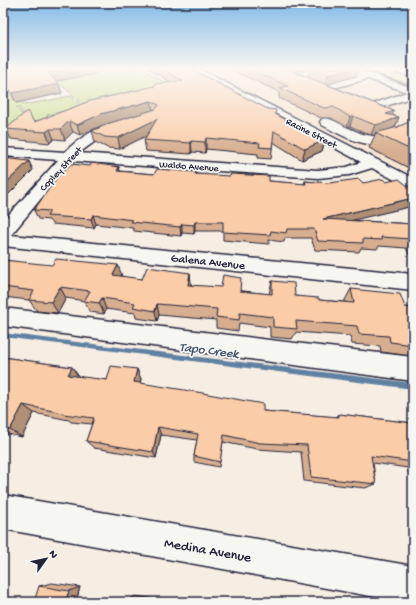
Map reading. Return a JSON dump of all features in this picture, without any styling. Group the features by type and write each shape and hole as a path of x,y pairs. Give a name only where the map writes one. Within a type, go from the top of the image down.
{"street":[{"name":"Racine Street","path":"245,96 413,184"},
{"path":"371,108 404,96"},
{"path":"359,103 383,113"},
{"path":"318,119 352,135 372,141 413,126"},
{"name":"Copley Street","path":"3,232 68,157 88,138 131,121"},
{"path":"402,121 413,126"},
{"name":"Waldo Avenue","path":"3,152 318,174 349,171 374,163"},
{"name":"Galena Avenue","path":"3,240 413,282"},
{"path":"3,317 413,369"},
{"name":"Medina Avenue","path":"3,512 413,585"}],"path":[{"path":"23,101 26,105"}],"shaded area":[{"path":"258,96 413,96 413,175"}],"green space":[{"path":"3,96 17,96 24,105 71,96 82,107 47,115 49,118 29,123 19,107 16,107 30,125 22,129 3,144"},
{"path":"74,96 130,96 85,106"}],"building":[{"path":"111,96 243,96 268,109 276,110 275,114 325,140 305,149 274,131 272,148 259,147 260,143 206,138 205,142 191,141 191,143 144,140 157,119 118,138 105,137 92,131 110,123 156,109 159,105 151,101 101,114 77,125 69,121 61,129 50,129 46,132 6,129 27,111 34,122 90,101"},
{"path":"298,96 356,96 394,111 386,114 399,117 375,125 353,116 350,117 334,107 324,108"},
{"path":"413,120 413,151 375,133 398,127"},
{"path":"3,158 29,161 3,186"},
{"path":"92,163 119,167 117,171 154,174 157,169 196,172 195,174 269,176 269,181 306,184 305,181 329,183 359,179 363,183 383,179 386,182 399,179 413,190 413,198 323,219 413,224 413,242 412,239 381,237 382,240 363,239 363,243 318,241 314,229 287,229 286,233 271,231 270,235 223,232 223,222 195,222 194,225 182,224 180,227 131,222 133,220 93,215 91,219 47,216 50,211 34,210 58,176 71,164 90,166"},
{"path":"56,259 118,265 113,275 142,279 147,267 190,273 188,285 221,287 223,275 241,278 240,291 272,294 272,281 294,283 295,296 319,298 319,300 354,303 351,289 400,294 405,307 413,308 413,345 390,342 389,336 359,334 357,326 296,321 297,329 273,327 273,317 240,313 239,320 216,317 217,309 157,304 155,311 133,307 135,303 102,298 99,303 84,301 90,291 60,287 51,302 29,300 34,291 3,287 3,260 52,265"},
{"path":"3,357 72,367 68,375 107,380 111,366 137,369 134,382 263,404 263,411 339,417 339,414 413,423 413,462 371,456 376,484 311,477 307,445 260,443 224,435 220,462 194,456 198,434 158,427 153,452 86,441 94,418 63,414 23,405 10,430 3,428"},
{"path":"39,586 69,591 65,602 34,602"},
{"path":"129,600 140,602 128,602"}],"waterway":[{"name":"Tapo Creek","path":"3,335 413,386"}]}
